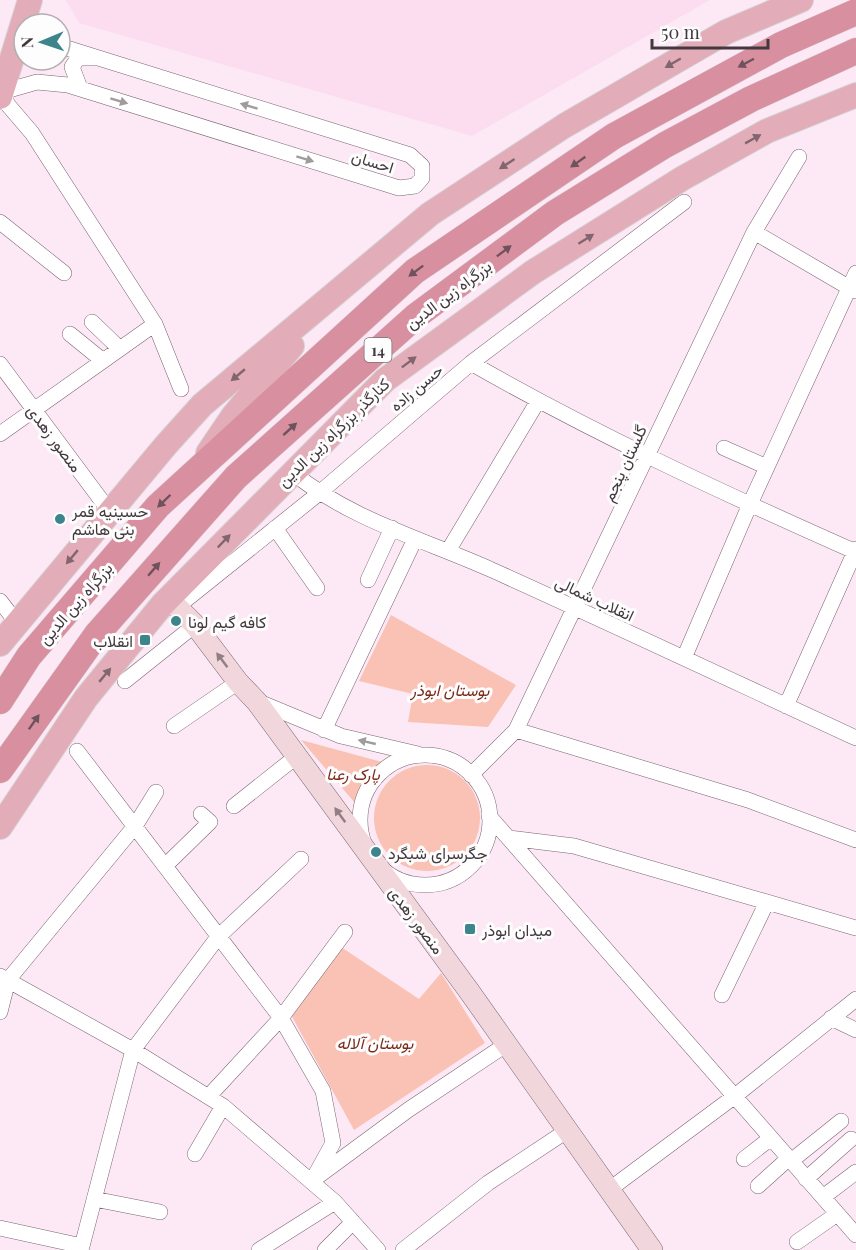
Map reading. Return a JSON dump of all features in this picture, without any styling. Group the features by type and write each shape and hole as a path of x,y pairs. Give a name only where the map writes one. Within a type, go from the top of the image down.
{"highway":[{"name":"بزرگراه زین الدین","path":"0,701 37,647 158,506 415,271 624,130 781,45 856,12"},
{"name":"بزرگراه زین الدین","path":"0,770 97,634 236,477 416,316 555,213 665,145 751,99 856,51"}],"main road":[{"path":"1,95 30,0"},
{"path":"0,644 202,405 430,214 564,126 726,32 774,0"},
{"path":"726,32 801,0"},
{"name":"کنارگذر بزرگراه زین الدین","path":"0,827 86,698 292,472 385,380 533,272 683,178 766,131 856,95"},
{"path":"196,470 233,416 280,358 375,260"},
{"name":"منصور زهدی","path":"173,603 195,625 297,756 507,1044 652,1250"}],"street":[{"name":"احسان","path":"1,95 37,82 80,88 399,188 416,186 422,178 422,166 410,155 72,50"},
{"path":"80,88 72,67 78,58 93,58"},
{"path":"1,95 32,133 155,324 181,389"},
{"name":"گلستان پنجم","path":"471,775 516,730 754,232 799,157"},
{"name":"حسن زاده","path":"173,603 318,494 471,363 684,202"},
{"path":"0,222 64,273"},
{"path":"754,232 852,289"},
{"path":"684,658 750,504 852,289 856,273"},
{"path":"92,322 119,348"},
{"path":"0,434 33,408 155,324"},
{"path":"70,334 102,360"},
{"path":"471,363 538,401 647,455 856,551 786,706"},
{"name":"منصور زهدی","path":"0,364 110,512"},
{"path":"448,551 538,401"},
{"path":"724,448 767,467"},
{"name":"انقلاب شمالی","path":"292,472 318,494 415,539 448,551 576,608 856,738"},
{"path":"275,528 317,588"},
{"path":"368,580 392,528"},
{"path":"324,730 415,539"},
{"path":"0,601 17,623"},
{"path":"125,681 195,625"},
{"path":"174,726 238,682"},
{"path":"257,702 324,730 424,755 441,757 457,764 471,775 480,787 489,816 488,834 477,858 458,876 442,884 425,886 393,877 374,862 366,848 361,820 361,802 368,787 378,774 392,764 424,755"},
{"path":"516,730 748,800 856,840"},
{"path":"77,751 280,1018 323,1092 333,1143 312,1181"},
{"path":"234,806 297,756"},
{"path":"0,1012 4,978 135,826 156,792"},
{"path":"165,866 210,822 201,814"},
{"path":"489,816 856,1235"},
{"path":"509,838 574,846 856,928"},
{"path":"0,1228 81,1248 133,1050 218,937 301,859"},
{"path":"722,995 767,902"},
{"path":"209,1096 280,1018 345,933"},
{"path":"4,978 133,1050 223,1106 335,1202 378,1250"},
{"path":"610,1189 735,1096 856,999"},
{"path":"831,1018 856,1030"},
{"path":"312,1181 408,1110 507,1044"},
{"path":"195,1154 223,1106"},
{"path":"758,1186 841,1121"},
{"path":"403,1250 488,1183 568,1130"},
{"path":"744,1159 771,1138"},
{"path":"806,1179 851,1139"},
{"path":"822,1197 856,1172"},
{"path":"94,1199 160,1212"},
{"path":"259,1250 335,1202"},
{"path":"797,1242 837,1214"},
{"path":"325,1250 353,1222"}],"shaded area":[{"path":"66,0 710,0 472,136 79,23"}],"green space":[{"name":"بوستان ابوذر","path":"391,615 516,685 488,727 408,722 413,694 359,681"},
{"name":"پارک رعنا","path":"301,740 382,762 355,803"},
{"path":"427,765 447,769 464,781 476,798 480,818 476,838 464,855 447,867 427,871 407,867 390,855 378,838 374,818 378,798 390,781 407,769"},
{"name":"بوستان آلاله","path":"341,947 419,999 441,973 485,1043 354,1130 290,1013"}],"place":[{"name":"حسینیه قمر بنی هاشم","path":"60,519"},
{"name":"کافه گیم لونا","path":"176,621"},
{"name":"انقلاب","path":"145,640"},
{"name":"جگرسرای شبگرد","path":"376,852"},
{"name":"میدان ابوذر","path":"470,929"}]}
